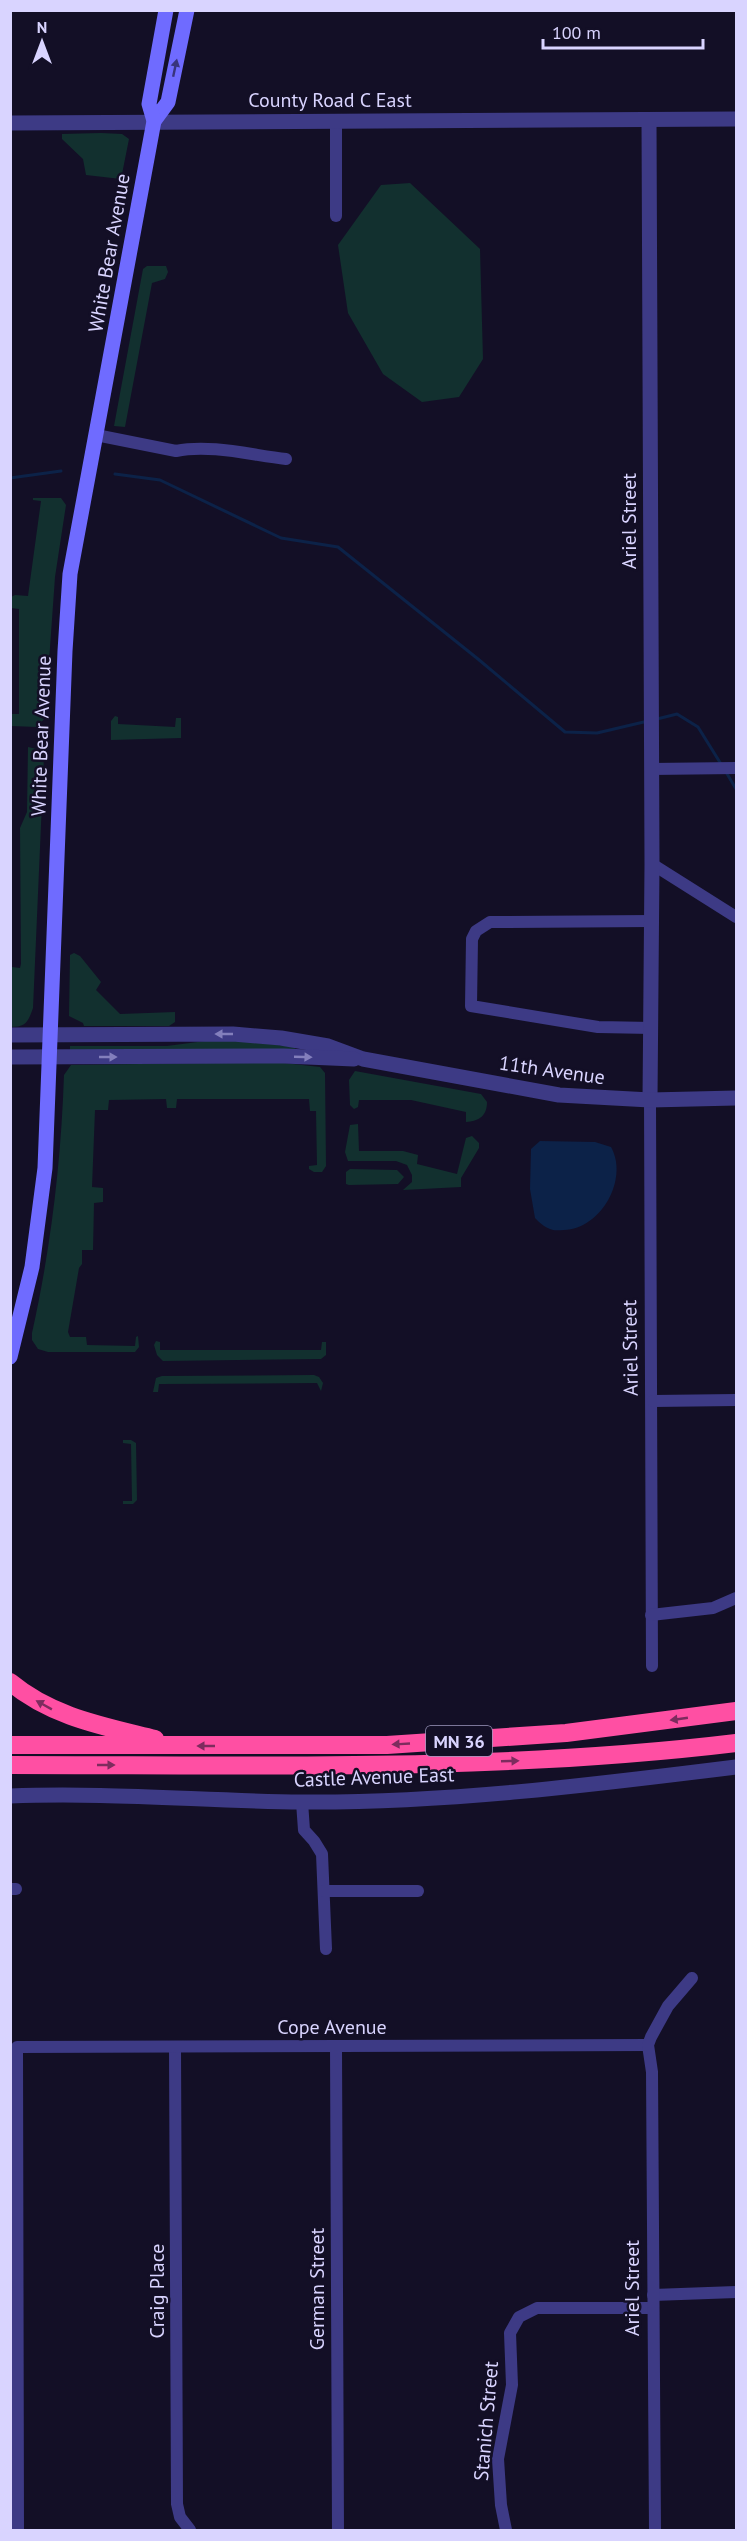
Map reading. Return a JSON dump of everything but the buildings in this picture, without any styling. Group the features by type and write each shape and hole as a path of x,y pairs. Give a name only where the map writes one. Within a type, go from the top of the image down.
{"highway":[{"path":"10,1682 59,1713 180,1746"},
{"name":"MN 36","path":"10,1745 342,1746 476,1741 566,1733 736,1711"},
{"name":"MN 36","path":"10,1767 48,1765 304,1766 473,1762 654,1753 736,1743"}],"main road":[{"name":"White Bear Avenue","path":"154,121 149,104 166,10"},
{"name":"White Bear Avenue","path":"10,1357 29,1283 39,1223 45,1159 68,601 73,555 154,121 168,102 187,10"}],"street":[{"name":"County Road C East","path":"10,123 736,119"},
{"name":"Ariel Street","path":"649,120 652,1666"},
{"path":"336,122 336,216"},
{"path":"96,435 176,451 209,450 286,459"},
{"path":"651,769 736,768"},
{"path":"652,864 736,917"},
{"path":"652,921 490,922 476,931 470,947 471,1006 598,1027 652,1028"},
{"name":"11th Avenue","path":"10,1035 232,1034 272,1037 328,1046 363,1059"},
{"name":"11th Avenue","path":"10,1057 284,1056 363,1059 560,1095 650,1100 736,1098"},
{"path":"653,1401 736,1400"},
{"path":"651,1615 713,1608 736,1598"},
{"name":"Castle Avenue East","path":"10,1796 302,1802 450,1797 582,1785 736,1767"},
{"path":"302,1802 304,1830 322,1854 326,1949"},
{"path":"324,1891 418,1891"},
{"path":"648,2045 668,2006 692,1978"},
{"name":"Ariel Street","path":"648,2045 652,2072 655,2530"},
{"name":"Cope Avenue","path":"18,2530 17,2047 648,2045"},
{"name":"Craig Place","path":"175,2047 177,2504 180,2517 190,2530"},
{"name":"German Street","path":"336,2047 338,2530"},
{"path":"654,2295 736,2292"},
{"name":"Stanich Street","path":"506,2530 501,2505 498,2459 512,2379 510,2333 519,2317 529,2310 544,2308 653,2308"}],"green space":[{"path":"62,134 122,134 129,139 121,179 86,175 83,159 62,139"},
{"path":"410,183 480,249 483,359 459,397 422,402 383,374 348,313 338,245 381,185"},
{"path":"147,266 166,266 168,272 165,279 152,283 125,427 114,426 143,269"},
{"path":"33,498 61,498 66,505 55,577 45,718 37,727 11,726 11,714 19,714 19,609 11,608 11,597 28,596 41,501 33,500"},
{"path":"115,716 118,717 118,724 175,727 176,718 181,718 181,738 111,740 111,721"},
{"path":"28,747 37,749 44,756 33,1008 26,1023 11,1027 12,967 20,968 21,964 20,828 27,812"},
{"path":"74,953 80,956 101,982 96,990 120,1014 175,1012 175,1022 169,1026 84,1026 83,1023 69,1016 70,955"},
{"path":"232,1040 296,1047 295,1049 70,1050 70,1046 167,1046"},
{"path":"275,1062 320,1067 325,1073 326,1166 322,1172 309,1169 309,1166 317,1165 316,1111 310,1111 309,1099 177,1099 176,1108 167,1108 166,1099 109,1100 108,1110 95,1110 92,1187 103,1188 103,1202 94,1203 93,1250 82,1250 82,1264 79,1268 68,1332 70,1337 86,1337 87,1345 135,1346 138,1336 139,1347 135,1352 48,1352 38,1349 32,1340 32,1333 45,1269 54,1205 64,1075 71,1065"},
{"path":"355,1071 481,1094 487,1102 486,1111 478,1119 466,1122 466,1112 411,1100 359,1100 358,1107 354,1109 350,1105 349,1080"},
{"path":"358,1124 359,1151 403,1151 418,1155 417,1164 457,1174 466,1138 472,1136 479,1143 479,1148 461,1178 461,1187 403,1190 412,1182 412,1175 407,1165 396,1161 348,1161 345,1152 350,1125"},
{"path":"350,1169 397,1170 404,1177 398,1184 349,1185 346,1184 346,1172"},
{"path":"156,1341 160,1342 160,1350 321,1350 322,1342 326,1342 326,1355 321,1359 163,1361 157,1355 154,1345"},
{"path":"314,1375 319,1377 323,1383 321,1391 317,1383 159,1384 158,1392 153,1392 156,1378 162,1376"},
{"path":"123,1440 136,1443 137,1500 133,1504 123,1504 123,1501 132,1501 131,1444 123,1443"}],"water":[{"path":"540,1141 595,1142 611,1147 616,1160 614,1187 600,1212 589,1221 577,1227 553,1230 535,1218 530,1189 531,1149"}],"waterway":[{"path":"10,478 61,471"},
{"path":"115,474 160,480 281,538 338,547 565,732 597,733 648,721"},
{"path":"657,719 677,714 698,727 721,764"},
{"path":"726,772 736,789"}]}
